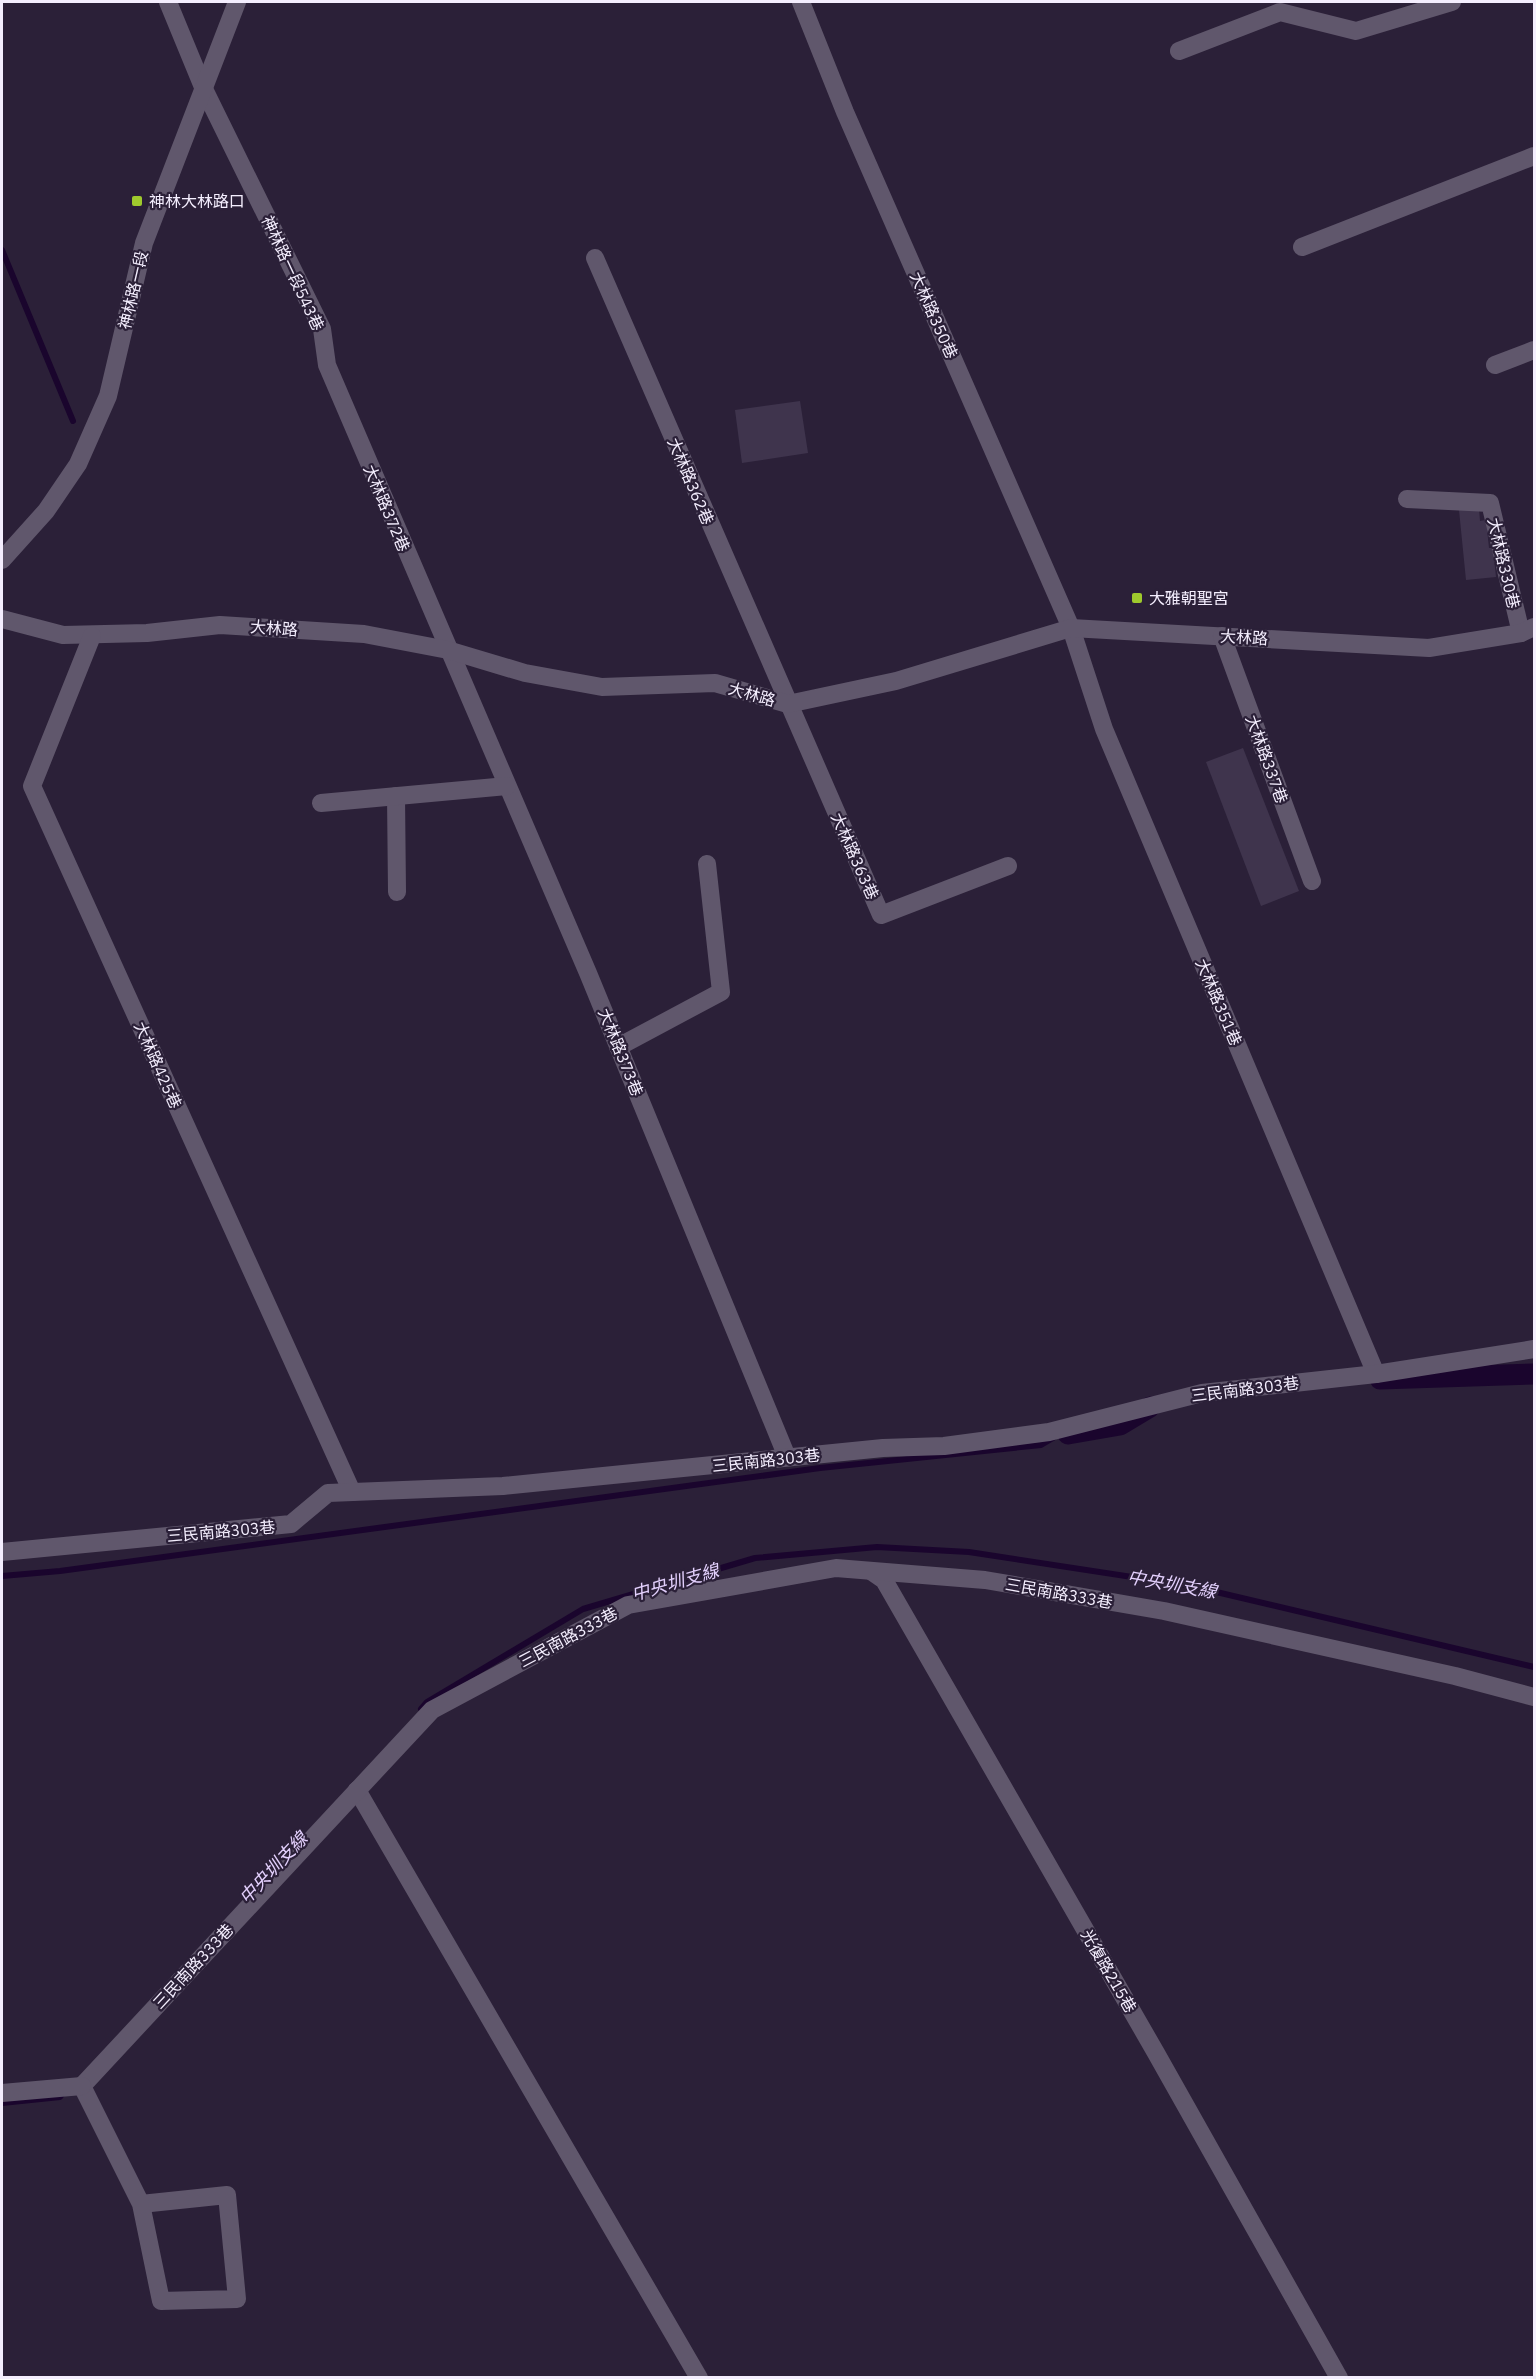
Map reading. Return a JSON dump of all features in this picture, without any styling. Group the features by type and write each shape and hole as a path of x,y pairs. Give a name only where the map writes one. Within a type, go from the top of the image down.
{"street":[{"name":"神林路一段543巷","path":"168,2 203,87 322,329 327,365"},
{"name":"神林路一段","path":"2,560 45,511 78,464 108,396 144,243 237,2"},
{"name":"大林路350巷","path":"801,2 845,112 1071,628"},
{"path":"1179,51 1280,12 1356,31 1452,2"},
{"path":"1302,248 1534,156"},
{"name":"大林路362巷","path":"595,258 788,704"},
{"path":"1495,365 1534,350"},
{"name":"大林路372巷","path":"327,365 448,650"},
{"name":"大林路330巷","path":"1407,499 1490,503 1528,630"},
{"name":"大林路","path":"2,619 63,635 147,633 220,625 364,634 448,650 525,673 602,687 715,683 788,704 896,681 1071,628 1430,648 1528,630"},
{"name":"大林路351巷","path":"1071,628 1104,729 1376,1374"},
{"name":"大林路425巷","path":"92,636 32,786 352,1492"},
{"name":"大林路337巷","path":"1222,636 1312,881"},
{"name":"大林路373巷","path":"448,650 618,1047 787,1457"},
{"name":"大林路363巷","path":"788,704 881,915 1008,866"},
{"path":"321,802 507,786"},
{"path":"396,796 397,892"},
{"path":"618,1047 720,992 707,864"},
{"name":"三民南路303巷","path":"2,1552 291,1524 328,1493 503,1486 883,1448 944,1446 1049,1432 1202,1393 1376,1374 1534,1349"},
{"name":"三民南路333巷","path":"82,2086 432,1710 628,1605 836,1568 985,1580 1164,1611 1455,1676 1534,1697"},
{"name":"光復路215巷","path":"871,1571 884,1580 890,1590 1340,2378"},
{"path":"357,1790 699,2378"},
{"path":"2,2092 82,2086 141,2204 160,2301 237,2298 227,2195 141,2204"}],"building":[{"path":"800,401 808,453 742,463 735,410"},
{"path":"1479,509 1480,521 1486,520 1489,548 1493,548 1496,577 1466,580 1459,510"},
{"path":"1243,748 1299,891 1261,906 1206,762"}],"waterway":[{"path":"2,250 73,421"},
{"path":"1380,1379 1534,1374"},
{"path":"1068,1434 1120,1425 1150,1407"},
{"path":"2,1576 60,1571 820,1468 1041,1445 1053,1438"},
{"name":"中央圳支線","path":"421,1709 427,1702 583,1609 755,1558 877,1547 969,1552 1191,1586 1534,1667"},
{"name":"中央圳支線","path":"2,2103 60,2097 64,2092"}],"place":[{"name":"神林大林路口","path":"137,201"},
{"name":"大雅朝聖宮","path":"1137,598"}]}
